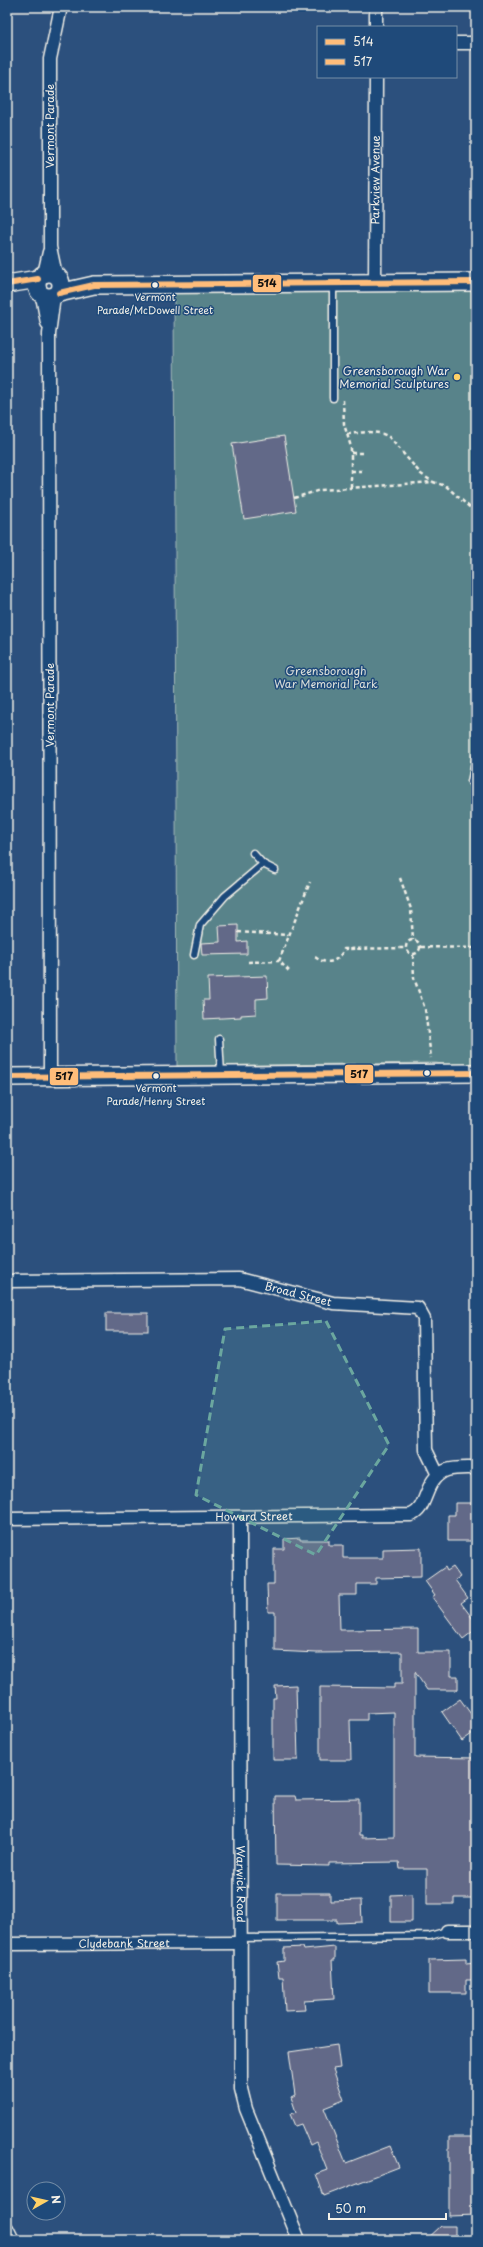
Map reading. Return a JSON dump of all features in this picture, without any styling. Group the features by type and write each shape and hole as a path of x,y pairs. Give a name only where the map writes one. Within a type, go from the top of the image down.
{"street":[{"name":"Vermont Parade","path":"50,1077 50,60 51,47 61,7"},
{"path":"376,7 376,26"},
{"path":"457,43 476,43"},
{"name":"Parkview Avenue","path":"375,283 376,78"},
{"path":"7,286 476,282"},
{"path":"7,1077 476,1073"},
{"name":"Broad Street","path":"7,1281 239,1279 333,1303 418,1308 424,1319 426,1450 438,1474"},
{"path":"438,1474 455,1468 476,1468"},
{"name":"Howard Street","path":"7,1519 240,1518 411,1515 419,1510 429,1486 438,1474"},
{"name":"Warwick Road","path":"240,1518 242,2094 299,2240"},
{"path":"447,1931 476,1931"},
{"name":"Clydebank Street","path":"7,1944 241,1941"},
{"path":"7,2228 13,2240"}],"lane":[{"path":"333,283 333,398"},
{"path":"471,782 476,757"},
{"path":"253,853 264,864 276,870"},
{"path":"194,955 200,925 225,896 264,864"},
{"path":"219,1039 222,1076"},
{"path":"241,1941 430,1936 447,1931"}],"path":[{"path":"343,398 344,424 351,453 352,489"},
{"path":"347,434 377,432 389,437 421,474 433,482 446,486 476,512"},
{"path":"351,453 365,453"},
{"path":"351,471 365,471"},
{"path":"294,498 320,490 352,489 433,482"},
{"path":"400,878 411,909 413,940"},
{"path":"279,961 310,882"},
{"path":"238,932 288,935"},
{"path":"413,940 418,942 420,947 419,952 414,955"},
{"path":"413,940 408,942 406,948 408,953 414,955"},
{"path":"420,947 476,948"},
{"path":"316,957 322,962 332,962 340,957 344,949 406,948"},
{"path":"414,955 414,978 425,1009 431,1049 430,1074"},
{"path":"248,962 279,961 289,971"}],"highlighted area":[{"path":"326,1321 389,1445 316,1555 196,1495 225,1329"}],"green space":[{"name":"Greensborough War Memorial Park","path":"476,290 476,1065 448,1065 436,1063 177,1066 174,292"}],"building":[{"path":"284,436 296,511 244,519 232,444"},
{"path":"238,925 238,942 247,941 247,954 202,955 201,943 220,942 219,926"},
{"path":"267,976 268,998 256,999 256,1014 241,1015 241,1017 204,1019 203,1000 209,1000 208,978"},
{"path":"106,1313 148,1313 148,1331 106,1331"},
{"path":"455,1503 476,1503 476,1541 448,1541 448,1515 455,1515"},
{"path":"300,1538 300,1540 329,1540 329,1545 343,1545 343,1558 383,1558 383,1549 421,1548 421,1577 376,1578 376,1584 357,1584 357,1595 339,1595 340,1630 418,1629 418,1652 451,1652 451,1676 458,1676 458,1690 427,1690 415,1672 415,1757 476,1758 476,1898 454,1898 454,1904 427,1904 427,1869 400,1869 399,1862 329,1863 329,1866 276,1865 275,1796 295,1796 296,1800 359,1799 359,1835 362,1835 362,1838 394,1837 394,1712 367,1713 367,1720 350,1720 351,1760 320,1760 320,1687 394,1688 394,1684 402,1684 402,1652 317,1653 275,1651 275,1612 268,1612 267,1584 274,1584 274,1549 284,1549 284,1539"},
{"path":"445,1567 447,1571 453,1567 460,1577 455,1580 468,1598 461,1603 476,1623 476,1629 463,1639 432,1597 435,1595 425,1581"},
{"path":"296,1685 298,1760 273,1760 273,1698 276,1698 275,1686"},
{"path":"460,1699 476,1721 476,1731 462,1741 442,1712"},
{"path":"277,1893 330,1893 330,1901 361,1900 362,1922 337,1923 337,1920 277,1920"},
{"path":"412,1894 412,1922 391,1922 391,1895"},
{"path":"303,1947 304,1950 335,1947 335,1960 332,1960 334,1999 304,2001 305,2010 285,2011 283,1977 279,1977 277,1962 284,1961 284,1948"},
{"path":"466,1959 466,1964 476,1963 476,1980 466,1980 466,1993 429,1993 429,1960"},
{"path":"337,2045 340,2068 333,2069 344,2100 324,2108 346,2163 390,2146 399,2167 324,2196 316,2174 327,2170 316,2142 310,2145 301,2124 295,2126 290,2114 296,2112 291,2097 295,2095 289,2052"},
{"path":"449,2137 476,2137 476,2215 449,2216"},
{"path":"441,2226 455,2226 455,2240 426,2240"}],"transit line":[{"name":"514","path":"7,284 38,279"},
{"name":"514","path":"59,293 94,285 476,282"},
{"name":"517","path":"7,1077 476,1073"}],"place":[{"name":"Vermont Parade/McDowell Street","path":"155,285"},
{"name":"Greensborough War Memorial Sculptures","path":"457,377"},
{"name":"Vermont Parade/Henry Street","path":"156,1076"}]}
